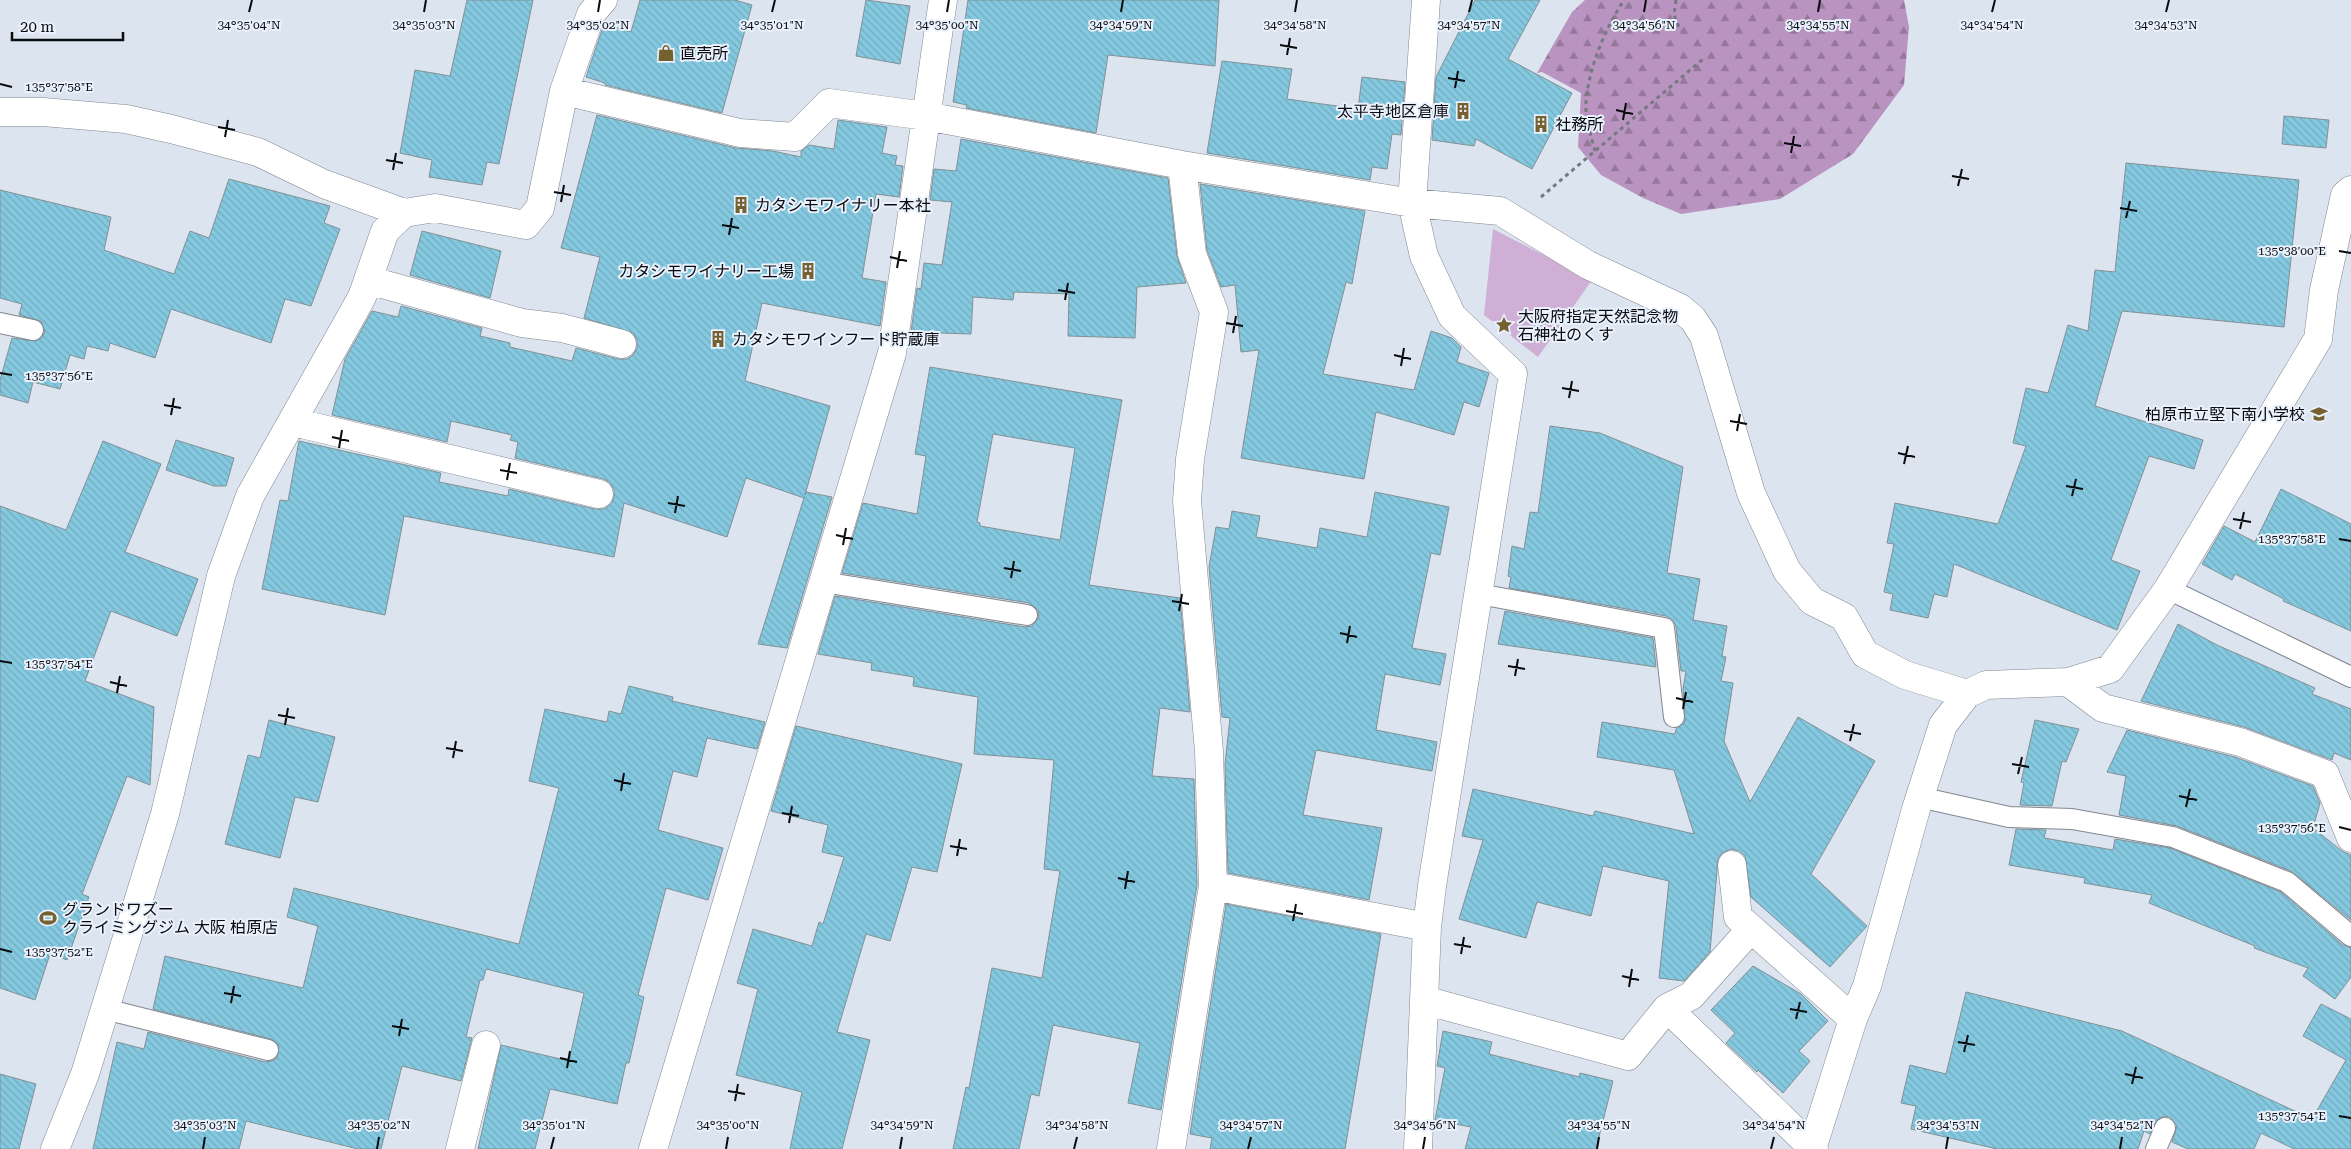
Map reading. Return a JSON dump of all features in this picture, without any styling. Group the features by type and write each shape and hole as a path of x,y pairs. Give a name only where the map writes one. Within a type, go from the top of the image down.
{"street":[{"path":"0,112 43,112 126,119 171,128 258,152 324,184 404,213 435,208 526,225 540,208 564,91 591,14 603,0"},
{"path":"653,1149 892,353 944,0"},
{"path":"1418,1149 1427,927 1513,374 1452,316 1424,256 1412,203 1426,0"},
{"path":"564,91 740,133 795,137 829,103 926,116 1182,165 1412,203 1500,212 1588,265 1680,308 1693,319 1704,336 1751,493 1787,571 1812,602 1844,617 1865,654 1905,675 1967,694"},
{"path":"1171,1149 1213,886 1209,751 1187,501 1190,459 1214,312 1192,254 1182,165"},
{"path":"1667,1008 1812,1149 1853,1019 1867,986 1919,797 1943,724 1967,694 1986,685 2068,682 2110,669 2168,589 2318,339 2324,290 2346,195 2351,190"},
{"path":"55,1149 85,1074 165,814 221,576 250,496 362,297 385,231 404,213"},
{"path":"368,280 522,323 562,328 622,344"},
{"path":"293,422 599,494"},
{"path":"2068,682 2104,708 2240,742 2325,774 2351,838"},
{"path":"1732,865 1738,917 1750,930 1853,1019"},
{"path":"1213,886 1427,927"},
{"path":"1424,1000 1628,1056 1667,1008 1691,996 1750,930"},
{"path":"460,1149 486,1045"}],"lane":[{"path":"0,323 33,330"},
{"path":"823,582 1027,615"},
{"path":"2168,589 2351,677"},
{"path":"1479,594 1664,628 1674,717"},
{"path":"1919,797 2009,817 2072,819 2173,837 2287,882 2351,936"},
{"path":"105,1009 268,1050"},
{"path":"2156,1149 2165,1128"}],"path":[{"path":"1595,152 1587,112 1589,86 1608,28 1624,0"},
{"path":"1676,0 1674,15 1678,27"},
{"path":"1535,203 1702,59"}],"green space":[{"path":"1585,0 1904,0 1909,27 1904,85 1853,154 1780,199 1681,214 1643,198 1601,175 1578,147 1581,93 1542,72 1537,73 1572,12"}],"shaded area":[{"path":"1493,229 1592,280 1538,357 1484,315"}],"building":[{"path":"467,0 533,0 499,164 487,162 482,185 429,177 432,160 400,153 415,70 450,76"},
{"name":"直売所","path":"640,0 735,0 752,5 722,113 605,85 605,83 586,77 604,24 631,32"},
{"path":"866,0 910,6 900,64 856,56"},
{"path":"968,0 1219,0 1215,66 1108,55 1096,133 966,108 967,105 953,102"},
{"path":"1475,0 1540,0 1508,59 1572,93 1532,169 1476,139 1474,146 1432,140 1436,77"},
{"path":"1222,61 1292,69 1287,99 1358,109 1362,77 1405,82 1401,135 1392,134 1387,169 1372,167 1370,180 1207,153"},
{"path":"597,115 736,148 773,151 801,157 801,151 809,145 834,149 838,120 887,127 882,153 897,156 895,165 903,166 899,197 876,194 862,278 886,282 880,326 762,303 745,381 830,406 805,495 806,492 832,497 787,648 758,644 804,498 746,478 727,537 624,503 614,557 404,516 385,615 262,589 280,500 288,501 299,441 441,473 439,482 508,496 509,489 595,509 604,509 611,504 614,497 614,489 609,482 603,479 515,458 518,442 510,440 512,435 451,421 447,442 332,415 345,359 372,311 398,317 401,306 482,328 480,336 510,343 510,347 572,361 576,348 618,359 627,359 633,355 637,348 637,340 633,333 584,318 600,257 561,248"},
{"path":"2284,116 2329,120 2326,148 2282,144"},
{"path":"961,139 1168,178 1177,256 1186,283 1137,287 1135,338 1068,336 1069,294 1014,292 1013,300 973,297 971,334 911,332 917,288 921,289 924,263 942,265 952,202 930,200 934,169 956,171"},
{"path":"2126,163 2299,180 2284,327 2122,311 2095,406 2203,440 2194,469 2149,456 2111,560 2140,571 2117,630 1954,564 1947,597 1934,594 1928,618 1890,610 1893,594 1884,592 1894,544 1887,543 1895,503 1998,524 2026,446 2013,443 2026,388 2048,393 2068,325 2088,331 2095,270 2115,272"},
{"path":"229,179 330,206 324,223 340,229 311,306 285,299 271,343 171,309 155,358 110,343 108,351 87,346 84,359 70,355 60,389 33,382 28,403 0,395 0,380 12,338 36,341 45,332 41,321 19,315 22,304 0,298 0,190 111,217 104,250 174,274 190,231 209,238"},
{"path":"1200,184 1365,211 1352,284 1346,282 1323,374 1414,390 1431,331 1452,338 1461,347 1457,362 1489,373 1479,407 1464,402 1454,435 1376,412 1364,479 1241,458 1259,350 1241,352 1235,285 1221,287 1207,250"},
{"path":"422,231 501,251 490,298 410,275"},
{"path":"930,367 1122,400 1089,585 1180,598 1190,712 1160,708 1152,776 1194,779 1197,885 1161,1110 1128,1103 1140,1043 1053,1025 1039,1096 1031,1094 1019,1149 953,1149 966,1087 969,1088 992,968 1042,978 1060,871 1044,869 1054,760 974,754 978,697 913,686 914,677 871,670 872,663 818,654 835,596 1025,627 1032,626 1039,617 1038,610 1029,603 842,573 863,503 917,514 926,456 915,454","holes":["993,434 1075,448 1060,540 980,526 980,523 977,522"]},
{"path":"1550,426 1600,433 1683,467 1667,573 1700,579 1693,620 1727,626 1722,656 1726,657 1721,681 1733,683 1724,741 1750,802 1798,717 1875,761 1811,874 1867,926 1830,967 1751,897 1745,856 1739,851 1731,849 1722,853 1718,859 1710,952 1684,981 1659,978 1669,881 1603,866 1591,916 1537,902 1526,938 1459,919 1483,840 1462,836 1473,789 1593,816 1595,811 1694,834 1674,770 1597,757 1602,722 1675,734 1676,729 1685,722 1683,689 1686,671 1681,671 1676,627 1673,620 1666,616 1509,588 1511,577 1508,576 1512,546 1524,549 1530,512 1538,513"},
{"path":"176,440 234,458 226,486 214,486 166,470"},
{"path":"103,441 161,464 125,552 198,579 177,636 111,611 85,681 154,707 150,785 127,776 82,894 89,897 67,960 50,954 35,1000 0,988 0,506 66,530"},
{"path":"2281,489 2351,524 2351,631 2283,601 2284,599 2235,574 2232,580 2202,564 2224,526 2255,542"},
{"path":"1375,492 1449,507 1440,555 1431,553 1412,648 1446,654 1440,685 1385,674 1376,730 1437,742 1432,771 1316,750 1303,815 1382,828 1369,900 1228,873 1225,764 1230,718 1222,717 1209,567 1216,527 1229,529 1232,511 1260,516 1256,537 1317,548 1320,528 1367,537"},
{"path":"1505,611 1653,638 1656,667 1498,644"},
{"path":"2178,624 2217,645 2315,688 2312,694 2351,709 2351,760 2334,753 2332,760 2244,727 2141,701"},
{"path":"629,686 673,697 672,701 765,722 757,749 707,738 697,777 673,771 658,830 723,848 708,900 666,888 638,995 644,997 629,1063 626,1063 617,1104 550,1089 535,1149 478,1149 501,1045 569,1061 584,993 486,969 483,980 480,980 466,1037 472,1038 461,1081 402,1066 381,1149 358,1149 246,1121 239,1149 93,1149 117,1042 144,1049 148,1032 265,1062 277,1058 279,1046 271,1039 153,1009 165,956 303,988 318,926 287,917 294,888 519,944 559,788 529,781 545,709 607,722 609,711 621,714"},
{"path":"269,720 335,737 318,802 295,797 280,858 225,844 248,755 260,758"},
{"path":"2035,720 2079,729 2066,762 2062,761 2052,806 2020,805 2024,783 2021,782"},
{"path":"796,726 962,764 937,872 912,867 890,941 866,934 837,1032 870,1040 842,1149 790,1149 802,1092 736,1075 758,989 737,983 753,929 812,946 819,922 823,924 844,857 822,852 828,825 771,811"},
{"path":"2127,730 2235,757 2313,786 2320,803 2313,828 2342,851 2351,855 2351,920 2291,871 2177,826 2119,815 2126,776 2107,772"},
{"path":"2016,829 2046,830 2044,838 2113,850 2115,839 2170,848 2281,892 2343,945 2351,948 2351,977 2335,999 2303,976 2308,968 2254,948 2255,946 2149,903 2152,895 2084,883 2085,878 2009,865"},
{"path":"1226,904 1381,934 1345,1149 1210,1149 1212,1138 1190,1134"},
{"path":"1753,966 1801,994 1828,1021 1799,1051 1810,1061 1783,1093 1726,1043 1735,1033 1711,1010"},
{"path":"1966,992 2122,1031 2312,1119 2346,1060 2303,1036 2321,1004 2351,1019 2351,1149 2294,1149 2261,1133 2254,1149 2188,1149 2172,1142 2177,1126 2170,1117 2164,1116 2158,1119 2150,1134 2144,1131 2138,1149 1997,1149 1911,1129 1916,1106 1901,1103 1910,1065 1946,1074"},
{"path":"1443,1031 1492,1042 1489,1054 1579,1077 1580,1073 1613,1081 1596,1149 1465,1149 1471,1127 1435,1120 1445,1068 1437,1066"},
{"path":"0,1074 36,1084 19,1149 0,1149"}],"place":[{"name":"直売所","path":"666,53"},
{"name":"太平寺地区倉庫","path":"1463,111"},
{"name":"社務所","path":"1541,124"},
{"name":"カタシモワイナリー本社","path":"741,205"},
{"name":"カタシモワイナリー工場","path":"808,271"},
{"name":"大阪府指定天然記念物 石神社のくす","path":"1504,325"},
{"name":"カタシモワインフード貯蔵庫","path":"718,339"},
{"name":"柏原市立堅下南小学校","path":"2319,414"},
{"name":"グランドワズー クライミングジム 大阪 柏原店","path":"48,918"}]}
